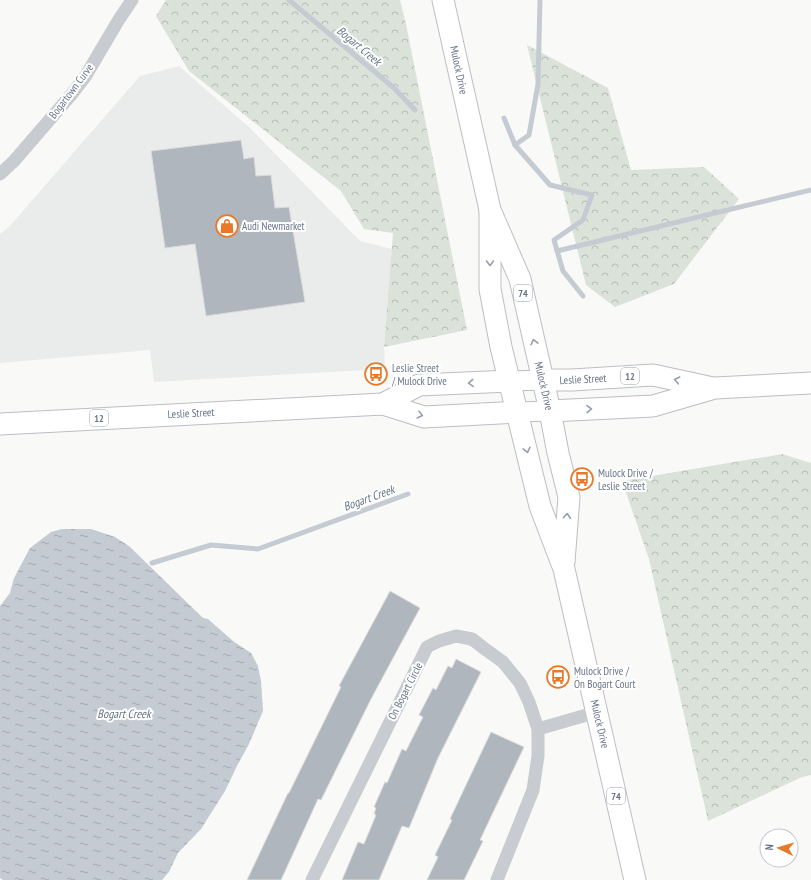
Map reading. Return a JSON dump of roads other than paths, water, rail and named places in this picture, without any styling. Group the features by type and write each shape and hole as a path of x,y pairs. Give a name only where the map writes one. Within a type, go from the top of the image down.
{"main road":[{"name":"Mulock Drive","path":"443,0 490,210 520,279 550,411 568,497 564,569"},
{"name":"Mulock Drive","path":"490,210 490,289 501,347 540,506 564,569 635,880"},
{"name":"Leslie Street","path":"383,404 419,385 572,380 654,375 715,388"},
{"name":"Leslie Street","path":"0,424 383,404 424,417 653,406 715,388 811,383"}],"street":[{"name":"Bogartown Curve","path":"0,174 14,161 80,83 132,0"},
{"name":"On Bogart Circle","path":"312,880 427,647 439,640 456,636 472,639 503,662 520,683 530,702 538,728 538,756 533,790 497,880"},
{"path":"538,728 597,712"}],"water":[{"name":"Bogart Creek","path":"62,529 91,529 115,537 129,546 203,618 208,619 233,641 251,653 258,666 261,681 263,711 249,744 225,791 201,829 178,853 169,872 162,880 3,880 0,878 0,606 10,593 14,578 30,548 51,532"}],"waterway":[{"name":"Bogart Creek","path":"289,0 394,88 415,110"},
{"path":"515,145 529,135 538,84 540,0"},
{"name":"Bogart Creek","path":"504,118 515,145 550,185 592,195 583,220 554,240 563,271 583,296"},
{"path":"557,251 811,190"},
{"name":"Bogart Creek","path":"152,563 211,545 258,549 408,494"}],"place":[{"name":"Audi Newmarket","path":"227,226"},
{"name":"Leslie Street / Mulock Drive","path":"376,374"},
{"name":"Mulock Drive / Leslie Street","path":"582,479"},
{"name":"Mulock Drive / On Bogart Court","path":"558,677"}]}
